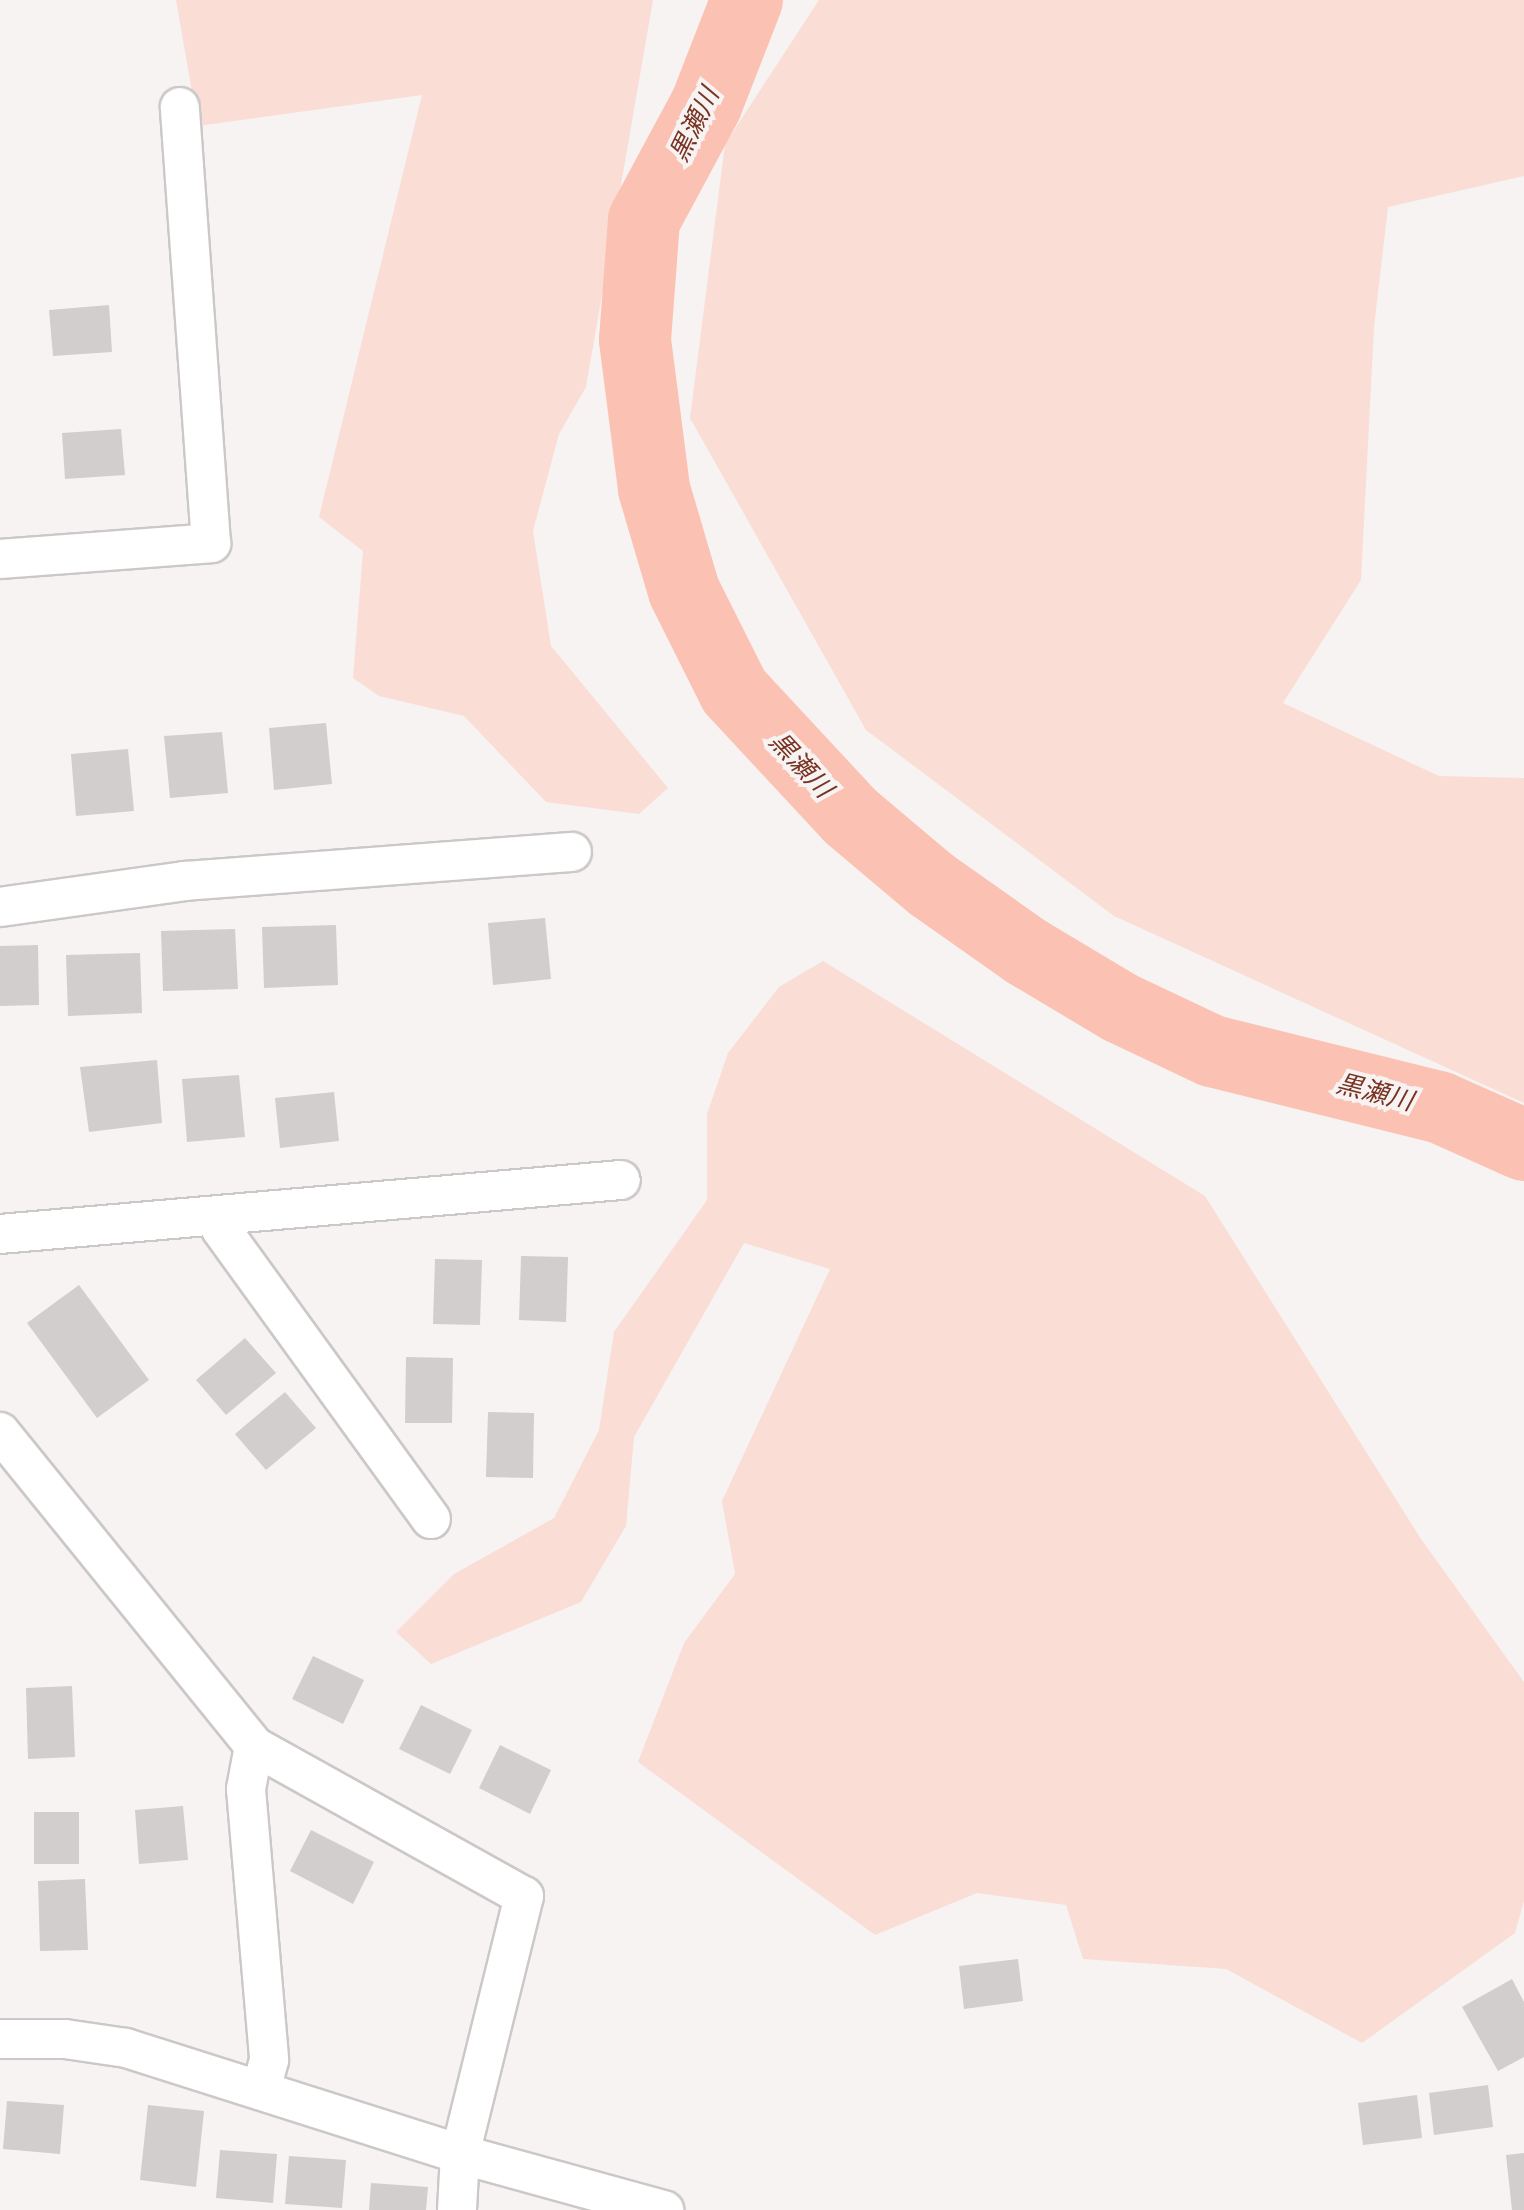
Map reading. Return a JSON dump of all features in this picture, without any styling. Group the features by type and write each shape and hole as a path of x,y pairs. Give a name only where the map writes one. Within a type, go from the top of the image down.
{"street":[{"path":"0,559 211,543 180,107"},
{"path":"0,907 185,881 572,852"},
{"path":"0,1234 621,1180"},
{"path":"219,1215 221,1229 431,1519"},
{"path":"0,1432 254,1746 524,1896 460,2154 457,2210"},
{"path":"254,1746 246,1789 269,2060 261,2089"},
{"path":"0,2039 65,2039 126,2048 460,2154 664,2210"}],"shaded area":[{"path":"176,0 653,0 586,387 559,434 533,531 551,646 668,788 639,814 546,802 464,716 379,696 353,678 363,551 319,517 422,95 198,126"},
{"path":"819,0 1524,0 1524,176 1388,207 1374,327 1361,580 1283,703 1439,776 1524,778 1524,1103 1114,916 866,730 690,418 725,144"},
{"path":"823,961 1205,1196 1421,1539 1524,1682 1524,1901 1515,1933 1362,2043 1226,1969 1083,1959 1066,1905 977,1893 875,1935 638,1762 684,1643 735,1574 722,1501 830,1269 744,1243 634,1437 626,1526 581,1602 431,1664 396,1632 454,1574 554,1518 599,1430 614,1332 707,1200 707,1114 728,1053 779,987"}],"building":[{"path":"109,305 112,352 53,356 49,310"},
{"path":"121,429 125,475 65,479 62,433"},
{"path":"326,723 332,784 274,790 269,728"},
{"path":"222,732 228,793 170,798 164,736"},
{"path":"128,749 134,811 76,816 71,754"},
{"path":"545,918 551,979 493,985 488,923"},
{"path":"336,925 338,985 264,988 262,927"},
{"path":"235,929 238,989 163,991 161,931"},
{"path":"38,945 39,1005 0,1006 0,946"},
{"path":"140,953 142,1013 68,1016 66,955"},
{"path":"157,1060 162,1123 89,1132 80,1067"},
{"path":"239,1075 245,1137 187,1142 182,1079"},
{"path":"334,1092 339,1141 280,1148 275,1098"},
{"path":"521,1256 568,1257 566,1322 519,1320"},
{"path":"435,1259 482,1260 480,1325 433,1324"},
{"path":"79,1285 149,1380 97,1418 27,1323"},
{"path":"245,1338 276,1373 226,1415 196,1380"},
{"path":"406,1357 453,1358 452,1423 405,1423"},
{"path":"285,1392 316,1428 266,1470 235,1434"},
{"path":"488,1412 534,1413 533,1478 486,1477"},
{"path":"313,1656 364,1680 343,1724 292,1699"},
{"path":"72,1686 75,1757 28,1759 26,1688"},
{"path":"421,1705 472,1730 450,1774 399,1749"},
{"path":"500,1745 551,1770 530,1814 479,1788"},
{"path":"183,1806 188,1860 139,1864 135,1810"},
{"path":"34,1812 79,1812 79,1864 34,1864"},
{"path":"311,1830 374,1862 353,1904 290,1871"},
{"path":"85,1879 88,1950 40,1951 38,1881"},
{"path":"1018,1959 1023,2001 964,2009 959,1966"},
{"path":"1512,1979 1524,2002 1524,2057 1498,2071 1462,2007"},
{"path":"1488,2085 1493,2127 1434,2135 1429,2093"},
{"path":"1417,2095 1422,2138 1363,2145 1358,2103"},
{"path":"7,2101 64,2105 60,2154 3,2149"},
{"path":"148,2105 204,2111 196,2187 140,2180"},
{"path":"220,2150 277,2154 273,2203 216,2198"},
{"path":"1524,2153 1524,2210 1512,2210 1506,2155"},
{"path":"289,2156 346,2160 342,2208 285,2204"},
{"path":"371,2183 428,2187 426,2210 369,2210"}],"waterway":[{"name":"黒瀬川","path":"747,0 706,105 644,220 635,340 654,489 684,591 734,691 850,816 932,885 1027,952 1121,1008 1212,1051 1439,1107 1524,1145"}]}
